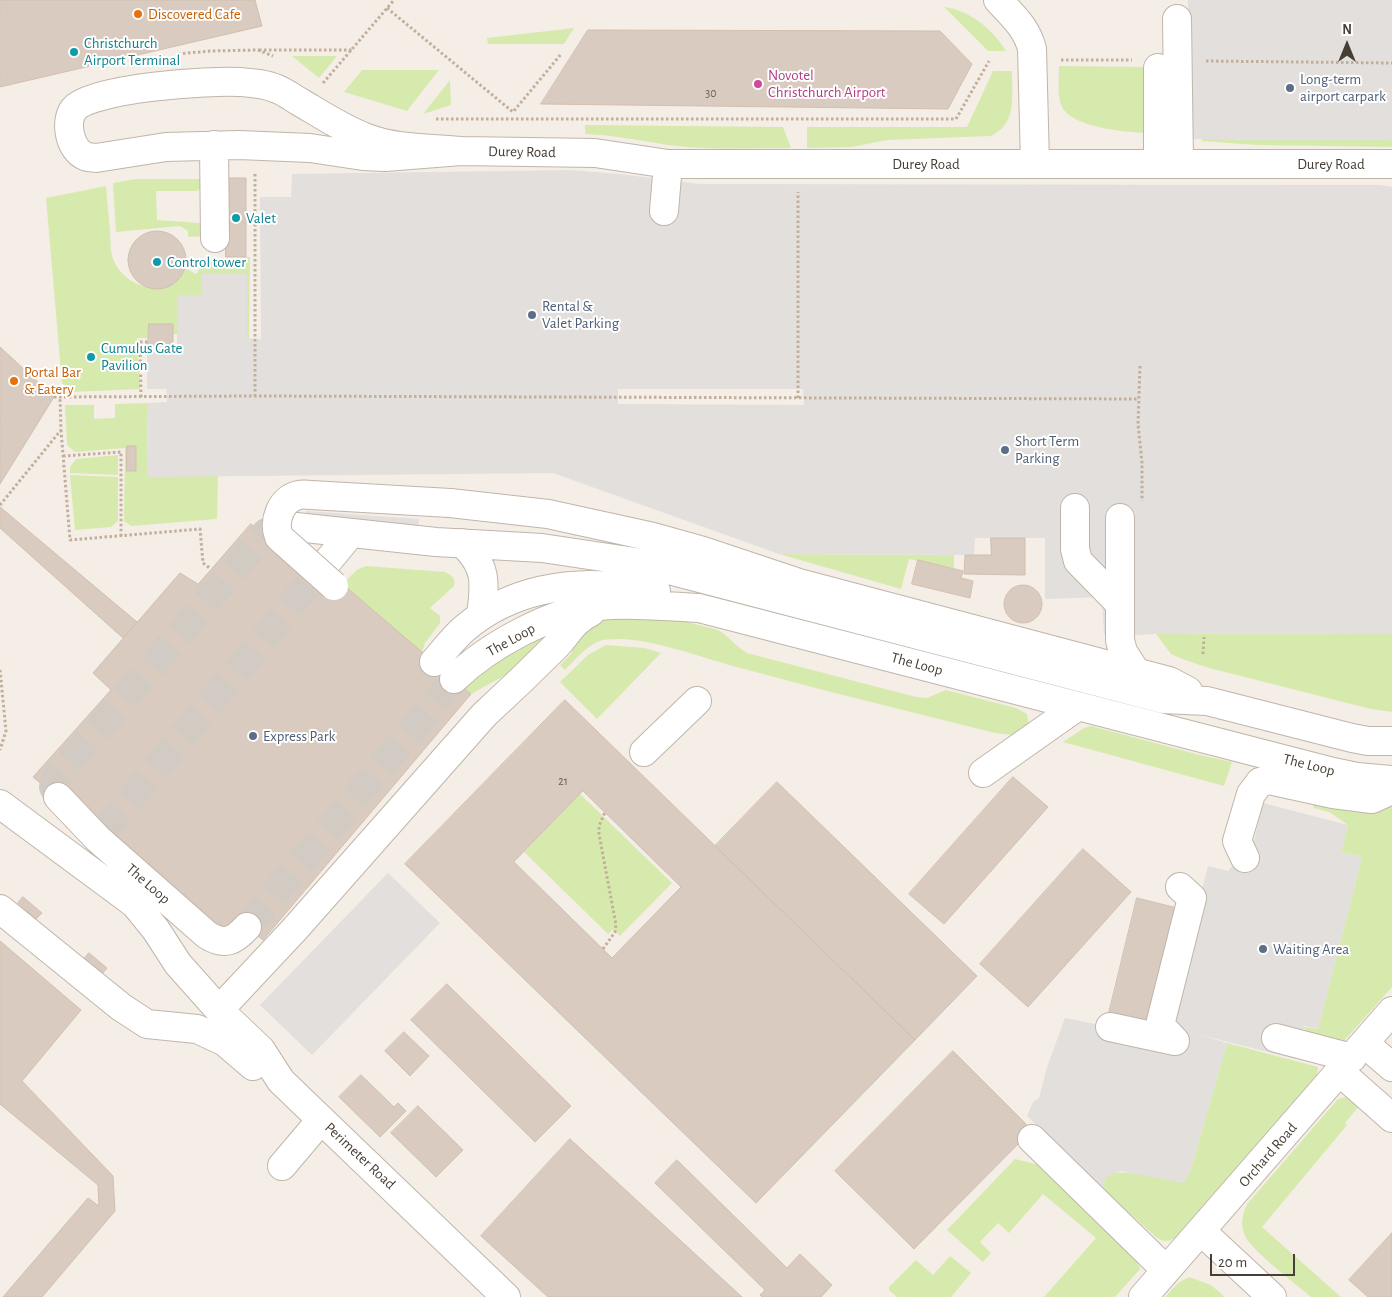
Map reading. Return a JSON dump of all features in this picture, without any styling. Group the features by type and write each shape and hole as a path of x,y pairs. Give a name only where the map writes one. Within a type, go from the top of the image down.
{"street":[{"path":"998,0 1013,15 1029,38 1033,60 1035,163"},
{"path":"1168,20 1169,164"},
{"path":"240,82 314,95 344,127 368,139 386,144 461,151 370,157 317,149 214,145 166,147 96,158 85,156 78,152 73,145 69,122 71,112 77,105 90,99 182,83 240,82"},
{"path":"214,145 215,238"},
{"name":"Durey Road","path":"461,151 595,153 668,164 1392,164"},
{"path":"664,211 668,164"},
{"path":"351,533 329,577 279,538 276,528 277,520 284,504 299,495 450,503 548,514 703,551 799,583 1169,681 1207,701"},
{"path":"1075,508 1075,549 1078,561 1120,604"},
{"path":"1131,514 1120,604 1120,636 1123,652 1136,672"},
{"path":"296,527 462,543 473,552 480,562 483,579 482,616"},
{"name":"The Loop","path":"462,543 542,548 642,563 1163,699 1207,701 1352,738 1368,741 1392,741"},
{"path":"482,616 500,604 520,596 560,586 579,584 600,584 654,590 699,608"},
{"path":"219,1010 300,923 484,715 532,670 577,620 599,608 611,605"},
{"name":"The Loop","path":"482,616 464,629 444,671 466,668 490,650 516,635 558,617 596,606 699,608 1333,772 1356,777 1392,780"},
{"path":"644,752 697,702"},
{"path":"983,773 1078,706"},
{"path":"1245,858 1238,841 1251,794 1260,782 1269,780 1333,794 1372,799 1392,790"},
{"name":"The Loop","path":"58,797 207,935 215,940 230,941 248,927"},
{"name":"Perimeter Road","path":"0,804 135,904 156,930 178,964 219,1010 261,1050 281,1081 442,1233 506,1297"},
{"path":"1110,1027 1174,1041 1160,1025 1192,898 1180,887"},
{"path":"0,909 121,1007 147,1024 196,1029 225,1042 253,1066 281,1081"},
{"name":"Orchard Road","path":"1143,1297 1392,1011"},
{"path":"1276,1038 1392,1067"},
{"path":"1352,1058 1392,1118"},
{"path":"282,1166 321,1120"},
{"path":"1032,1139 1166,1270"},
{"path":"1201,1231 1272,1297"}],"path":[{"path":"314,95 394,0"},
{"path":"387,8 513,112"},
{"path":"258,50 352,50"},
{"path":"258,50 280,59"},
{"path":"258,50 258,84"},
{"path":"513,118 513,112 562,53"},
{"path":"1033,60 1392,63"},
{"path":"429,119 956,119 989,61"},
{"path":"314,95 315,80"},
{"path":"314,95 330,89"},
{"path":"255,396 256,146"},
{"path":"798,165 798,398"},
{"path":"141,396 140,342 148,342"},
{"path":"1131,514 1142,463 1138,424 1140,366"},
{"path":"54,397 1139,399"},
{"path":"60,398 70,540 200,530 203,563 210,569"},
{"path":"0,505 61,430"},
{"path":"63,456 121,452 121,536"},
{"path":"1203,654 1204,637"},
{"path":"0,670 6,731 0,750"},
{"path":"603,949 615,932 616,925 599,834 599,826 605,812"}],"green space":[{"path":"944,7 962,12 980,22 994,35 1006,51 988,51"},
{"path":"574,28 564,44 488,44 487,38"},
{"path":"292,56 337,56 319,78"},
{"path":"1059,66 1147,67 1147,133 1113,130 1087,124 1066,113 1061,105 1059,96"},
{"path":"362,70 439,70 407,111 344,92"},
{"path":"993,71 1012,71 1012,99 1009,117 999,131 991,136 887,140 852,147 807,148 807,127 967,127"},
{"path":"450,80 451,105 423,114"},
{"path":"585,125 783,127 791,148 676,146 620,137 585,134"},
{"path":"1202,139 1392,140 1392,147 1257,145 1202,141"},
{"path":"136,179 205,179 203,187 197,191 156,191 157,220 199,223 205,226 207,236 188,237 188,231 180,226 116,232 113,183"},
{"path":"106,186 111,250 114,262 124,275 137,284 152,288 164,288 175,282 185,268 196,274 206,260 242,261 242,257 250,257 249,338 247,338 201,275 201,295 177,295 177,334 173,334 173,324 149,324 148,338 137,338 140,389 72,392 62,383 46,198"},
{"path":"147,403 148,477 218,475 217,519 131,526 124,521 125,448 75,452 67,445 65,405 94,405 94,419 115,418 115,404"},
{"path":"118,455 118,475 70,473 70,467 76,459"},
{"path":"70,475 118,477 118,521 111,527 75,530"},
{"path":"779,554 954,555 954,568 909,559 901,589"},
{"path":"366,566 445,572 454,579 454,586 430,608 440,616 440,623 425,643 422,653 342,584 358,569"},
{"path":"605,616 675,619 718,630 747,653 916,697 927,698 946,690 1016,708 1027,714 1029,727 1021,736 995,733 798,684 668,647 634,640 618,639 598,642 582,652 565,670 560,665 571,654 577,637"},
{"path":"554,630 511,672 471,694 461,685 483,666"},
{"path":"1392,633 1392,712 1371,709 1209,668 1171,654 1156,634"},
{"path":"606,645 645,648 661,653 597,719 560,682 588,655"},
{"path":"1091,726 1232,762 1224,786 1063,742 1084,728"},
{"path":"1304,785 1392,796 1392,987 1344,1041 1309,1035 1303,1027 1318,1029 1362,857 1341,852 1348,825 1329,812 1314,808"},
{"path":"580,794 672,883 620,936 613,929 608,934 524,852"},
{"path":"1227,1043 1318,1067 1317,1075 1175,1238 1168,1241 1162,1240 1157,1238 1104,1190 1105,1180 1108,1175 1122,1172 1184,1183 1192,1165"},
{"path":"1346,1097 1360,1105 1345,1123 1347,1125 1262,1227 1341,1297 1311,1297 1256,1250 1243,1232 1242,1219 1248,1203 1338,1099"},
{"path":"1015,1159 1040,1165 1135,1257 1140,1269 1115,1297 1044,1297 1096,1238 1043,1194 1009,1233 998,1223 980,1242 991,1253 983,1262 947,1230"},
{"path":"950,1256 971,1273 951,1297 897,1297 889,1290 889,1287 916,1260 933,1275"},
{"path":"1189,1277 1211,1285 1225,1297 1165,1297 1178,1283"}],"shaded area":[{"name":"Long-term airport carpark","path":"1188,0 1392,0 1392,140 1188,139"},
{"name":"Short Term Parking","path":"571,170 699,184 1380,185 1392,187 1392,633 1156,634 1120,636 1104,634 1102,597 1045,599 1045,538 975,538 974,555 779,554 553,473 148,477 147,403 167,402 167,396 166,389 147,389 147,349 177,349 177,295 201,295 201,274 247,274 247,338 261,339 260,197 291,197 292,174","holes":["618,389 803,389 804,405 618,404"]},
{"path":"306,511 419,519 418,529 305,520"},
{"path":"1263,803 1348,825 1341,852 1362,857 1318,1029 1304,1026 1296,1059 1196,1034 1227,1043 1192,1165 1184,1183 1121,1171 1109,1175 1104,1181 1104,1190 1027,1116 1033,1102 1039,1098 1047,1067 1065,1018 1110,1027 1167,1026 1208,866 1228,871 1254,841"},
{"path":"388,873 440,923 312,1055 260,1005"}],"building":[{"name":"Christchurch Airport Terminal","path":"0,0 255,0 262,26 0,87"},
{"name":"Novotel Christchurch Airport","path":"588,30 940,31 972,64 948,109 541,104"},
{"name":"Valet","path":"225,178 246,178 246,257 226,257"},
{"name":"Control tower","path":"157,231 168,233 181,244 186,260 184,271 173,284 157,289 146,287 133,276 128,260 130,249 141,236"},
{"path":"149,324 173,324 173,346 148,346"},
{"path":"0,347 54,397 0,484"},
{"path":"127,446 136,446 136,471 127,471"},
{"path":"0,507 137,622 123,638 0,528"},
{"name":"Express Park","path":"251,524 329,593 339,581 471,694 263,940 244,924 230,938 33,777 111,690 93,673 180,573 198,584"},
{"path":"991,538 1025,538 1025,575 964,574 965,555 991,555"},
{"path":"918,560 963,571 961,578 973,581 970,598 912,584"},
{"path":"1023,585 1030,586 1036,591 1041,597 1041,611 1036,617 1030,622 1023,623 1016,622 1010,617 1005,611 1004,604 1005,597 1010,591 1016,586"},
{"path":"565,700 915,1040 756,1203 405,864","holes":["583,791 681,887 612,958 514,862"]},
{"path":"1013,777 1048,807 944,924 909,894"},
{"path":"777,782 977,976 915,1040 715,846"},
{"path":"1083,849 1131,892 1028,1007 980,964"},
{"path":"23,897 42,913 36,919 18,903"},
{"path":"1137,898 1181,909 1154,1023 1109,1013"},
{"path":"0,941 81,1010 22,1081 113,1176 115,1211 42,1297 3,1297 88,1198 99,1206 98,1185 0,1104"},
{"path":"89,953 107,968 102,974 84,959"},
{"path":"447,984 571,1106 535,1142 411,1020"},
{"path":"404,1032 429,1056 410,1076 385,1051"},
{"path":"953,1051 1032,1130 914,1249 835,1171"},
{"path":"361,1075 394,1107 398,1103 406,1111 380,1137 339,1097"},
{"path":"418,1106 463,1150 436,1177 391,1133"},
{"path":"570,1139 742,1297 548,1297 481,1236"},
{"path":"677,1160 787,1268 800,1254 832,1285 821,1297 762,1297 760,1295 765,1290 655,1183"},
{"path":"1392,1233 1392,1297 1368,1297 1349,1280"}],"tunnel":[{"path":"58,797 53,787 55,779 266,532 278,528 296,527"},
{"path":"102,833 323,567"},
{"path":"247,927 454,679"}],"place":[{"name":"Discovered Cafe","path":"138,14"},
{"name":"Christchurch Airport Terminal","path":"74,52"},
{"name":"Novotel Christchurch Airport","path":"758,84"},
{"name":"Long-term airport carpark","path":"1290,88"},
{"name":"Valet","path":"236,218"},
{"name":"Control tower","path":"157,262"},
{"name":"Rental & Valet Parking","path":"532,315"},
{"name":"Cumulus Gate Pavilion","path":"91,357"},
{"name":"Portal Bar & Eatery","path":"14,381"},
{"name":"Short Term Parking","path":"1005,450"},
{"name":"Express Park","path":"253,736"},
{"name":"Waiting Area","path":"1263,949"}]}
